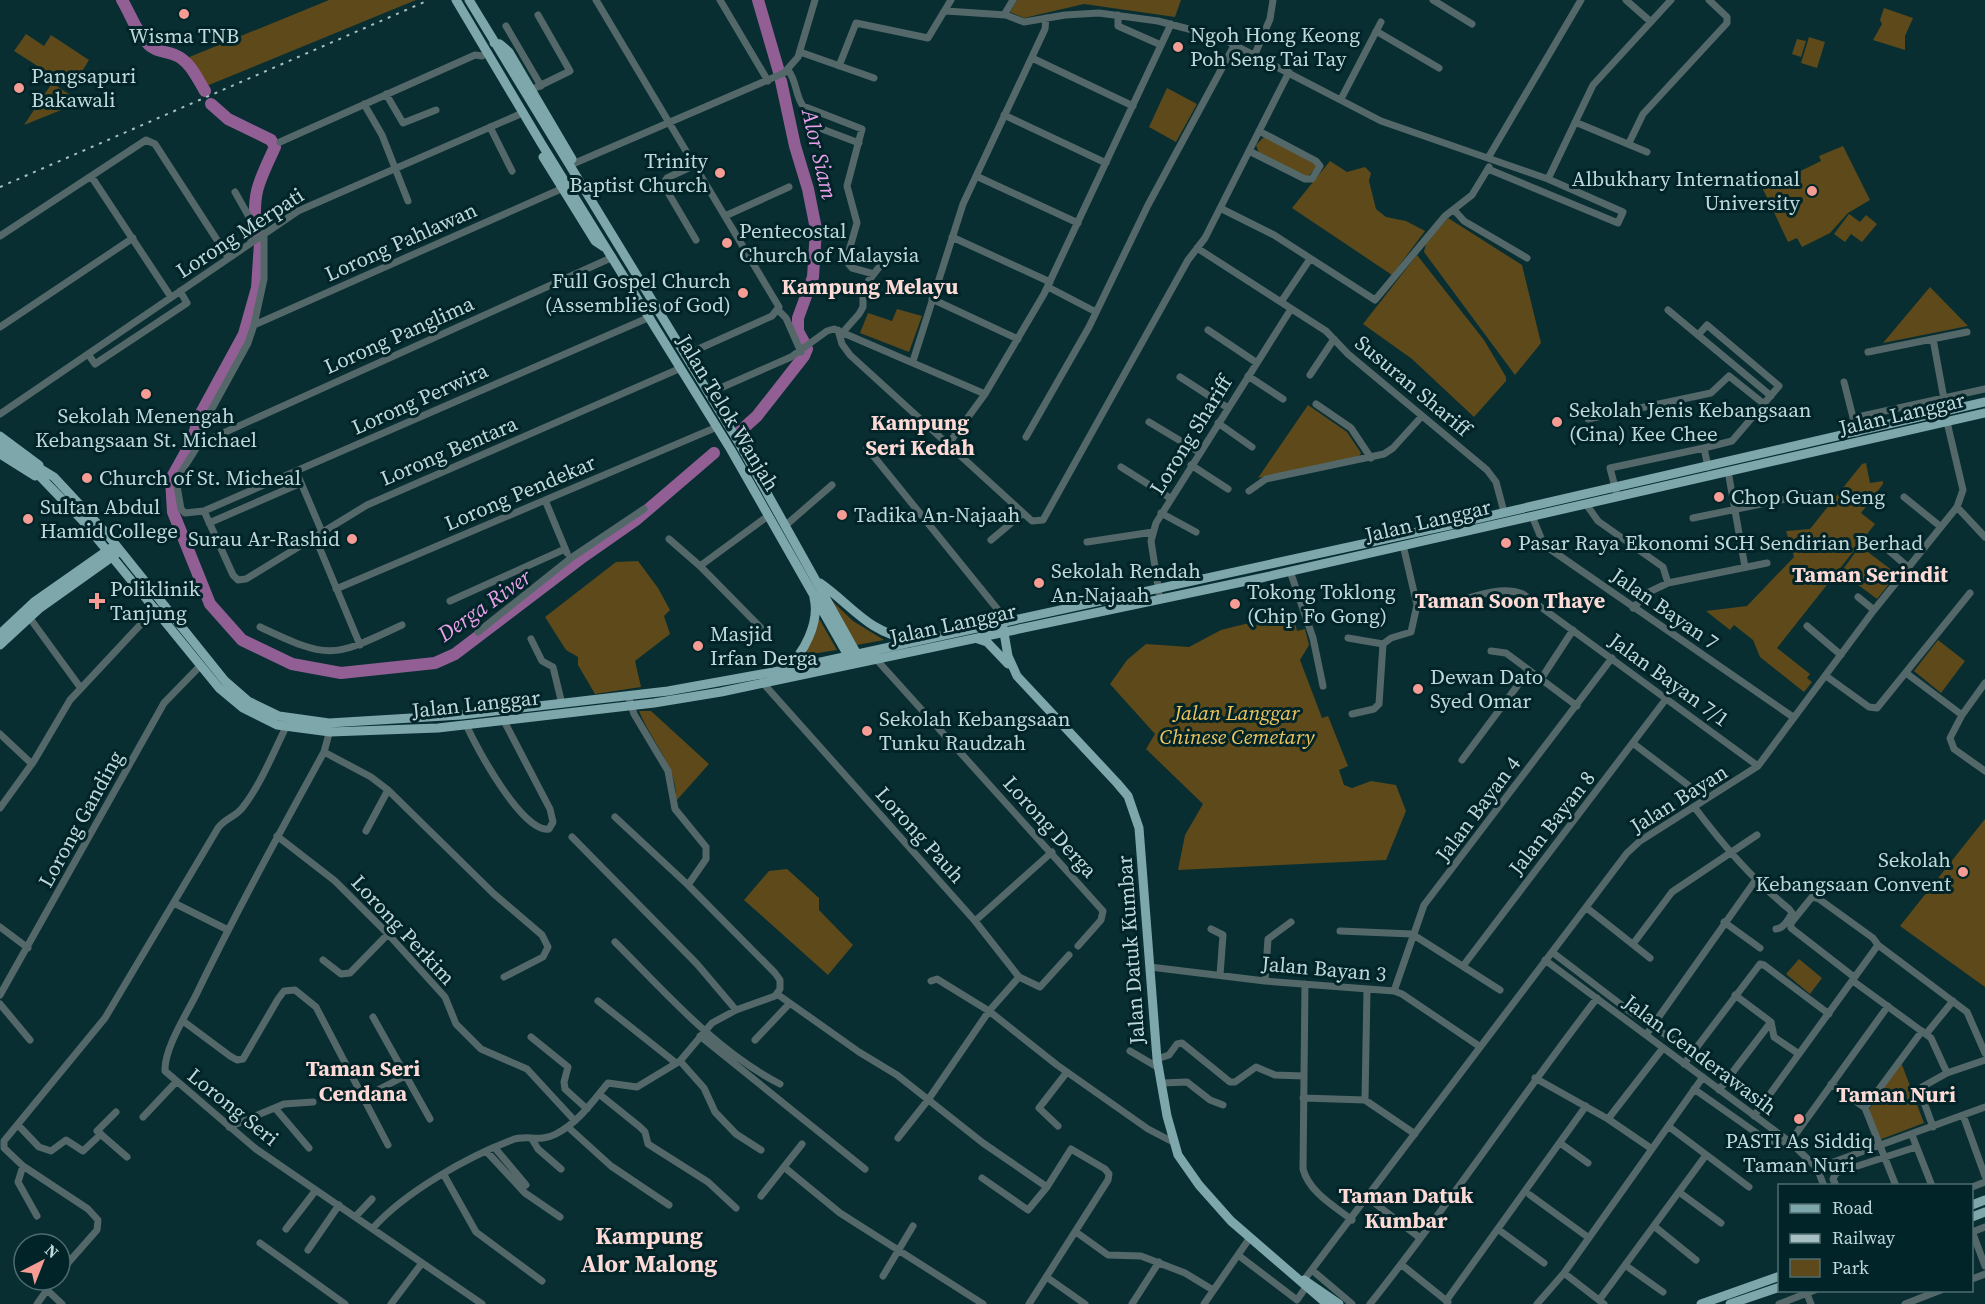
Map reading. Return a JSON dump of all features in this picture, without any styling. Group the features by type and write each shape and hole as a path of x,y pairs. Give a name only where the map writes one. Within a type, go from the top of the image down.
{"main road":[{"name":"Jalan Telok Wanjah","path":"456,0 575,198 709,393 786,525 812,582 854,658"},
{"name":"Jalan Telok Wanjah","path":"469,0 585,193 613,251 650,317 768,516 812,582"},
{"path":"500,44 509,52 574,164 613,251 596,241 561,189 482,56 488,45 500,44"},
{"name":"Jalan Langgar","path":"0,444 50,480 205,657 248,700 279,716 329,728 674,690 854,658 876,659 976,639 1159,594 1451,529 1532,516 1586,504 1616,492 1708,467 1985,402"},
{"name":"Jalan Langgar","path":"50,480 96,537 114,551 127,573 200,666 243,708 286,727 438,728 630,706 763,683 915,640 1004,621 1290,571 1404,545 1504,512 1728,471 1985,413"},
{"path":"0,436 50,480"},
{"path":"0,454 50,480"},
{"path":"0,645 29,617 86,570 95,551 96,537"},
{"path":"0,634 34,602 114,551"},
{"path":"86,570 107,568 127,573"},
{"path":"812,582 865,622 892,635 915,640"},
{"path":"784,670 800,656 811,627 815,607 812,582"},
{"name":"Jalan Datuk Kumbar","path":"1004,621 1008,656 1017,676 1117,783 1128,796 1136,812 1143,863 1158,1064 1173,1142 1178,1155 1199,1185 1249,1239 1327,1304"},
{"path":"976,639 991,646 1017,676"},
{"path":"1701,1304 1778,1276"},
{"name":"Jalan Datuk Kumbar","path":"1305,1284 1339,1304"},
{"path":"1730,1304 1778,1287"}],"street":[{"path":"596,0 777,303 778,310 786,318 801,352"},
{"path":"720,0 768,81"},
{"path":"574,164 768,81 788,70 800,52 815,0"},
{"path":"839,66 856,23 928,38 951,0"},
{"path":"1004,15 1013,0"},
{"path":"1255,54 1270,19 1273,0"},
{"path":"1433,0 1472,24"},
{"path":"1220,208 1271,233 1372,299 1378,299 1445,216 1455,211 1474,192 1488,169 1490,158 1581,0"},
{"path":"1626,0 1651,22"},
{"path":"1548,180 1593,85 1671,0"},
{"path":"1629,143 1643,114 1727,22 1727,17 1709,0"},
{"path":"946,11 1004,15 1020,22 1082,13 1118,15 1171,24 1235,44 1381,121 1490,158 1619,208 1623,212 1618,224 1488,169"},
{"path":"531,90 570,71 538,15"},
{"path":"1118,15 1118,26 1161,45"},
{"path":"912,361 963,204 1045,29 1046,18"},
{"path":"1341,99 1381,22"},
{"path":"947,446 985,394 1049,285 1171,24"},
{"path":"506,26 541,86"},
{"path":"1376,31 1439,68"},
{"path":"1026,436 1096,312 1148,205 1235,44"},
{"path":"800,52 874,78"},
{"path":"280,142 475,55 482,56"},
{"path":"1032,58 1133,106"},
{"path":"788,70 795,80 800,103 860,128 862,133 846,186 857,223 846,261 852,268 874,273"},
{"path":"840,331 842,344 850,355 947,446 1020,511 1036,522 1046,517 1220,208 1289,72"},
{"path":"386,94 403,123 436,110"},
{"path":"364,104 382,135 408,201"},
{"name":"Lorong Merpati","path":"0,414 297,211 518,115"},
{"path":"1004,116 1106,163"},
{"path":"1575,122 1647,152"},
{"path":"814,126 859,143"},
{"path":"490,127 512,171"},
{"path":"1249,150 1307,180 1313,178 1320,170 1316,161 1259,131"},
{"path":"0,236 143,141 150,140 228,257"},
{"path":"695,165 667,178 663,184 696,240"},
{"path":"91,176 171,297"},
{"path":"976,176 1078,223"},
{"path":"725,216 789,187"},
{"name":"Lorong Pahlawan","path":"254,325 561,189"},
{"path":"235,192 248,215 251,241"},
{"path":"1455,211 1464,221 1527,258"},
{"path":"264,233 264,279 248,343 203,425 199,444 180,474 177,486 183,512 204,511 209,523 302,483"},
{"path":"952,237 1049,285 1096,312"},
{"path":"0,327 133,238"},
{"name":"Susuran Shariff","path":"1197,248 1334,339 1348,354 1492,475 1504,512"},
{"name":"Lorong Panglima","path":"199,444 613,251"},
{"path":"1281,302 1310,258"},
{"path":"840,331 863,307 863,288 880,266"},
{"path":"88,354 95,364 187,303 180,291"},
{"path":"932,300 1018,339"},
{"name":"Lorong Shariff","path":"1159,594 1152,550 1153,532 1161,513 1291,309"},
{"path":"685,355 772,316 778,310"},
{"path":"1668,310 1771,396"},
{"name":"Lorong Perwira","path":"204,511 650,317"},
{"path":"1616,492 1610,468 1732,441 1779,386 1707,326 1698,335"},
{"path":"1208,330 1257,363"},
{"path":"709,393 801,352 827,331 840,331 985,394"},
{"path":"1868,352 1967,332"},
{"path":"1310,375 1334,339"},
{"path":"1933,339 1944,399"},
{"name":"Lorong Bentara","path":"209,523 238,580 246,579 375,501 681,368"},
{"path":"1248,376 1283,399"},
{"path":"1588,419 1711,393 1729,376 1764,404"},
{"path":"1180,377 1228,408"},
{"path":"1844,382 1857,433"},
{"path":"1854,418 1985,388"},
{"path":"1316,404 1351,428 1371,458"},
{"path":"1249,491 1266,479 1371,458 1389,452 1422,416"},
{"path":"1149,422 1199,453"},
{"path":"1947,422 1963,490 1957,507 1985,537"},
{"path":"1218,423 1252,447"},
{"name":"Lorong Pendekar","path":"336,589 717,427"},
{"path":"867,448 1004,621"},
{"path":"1704,448 1708,467"},
{"path":"1191,465 1228,489"},
{"path":"1121,467 1170,498"},
{"path":"296,471 322,532"},
{"path":"1728,471 1745,567"},
{"path":"786,525 832,485"},
{"path":"1693,518 1810,494"},
{"path":"1904,497 1941,527"},
{"path":"545,500 571,558"},
{"path":"1586,504 1598,521 1664,567 1668,583"},
{"name":"Jalan Bayan","path":"1300,1302 1312,1270 1627,853 1640,841 1758,766 1874,610 1957,507"},
{"path":"478,632 571,558 644,509"},
{"path":"991,540 1020,511"},
{"path":"1161,513 1196,532"},
{"path":"700,566 768,516"},
{"name":"Jalan Bayan 7","path":"1532,516 1545,545 1793,717"},
{"path":"1087,542 1153,532"},
{"path":"315,537 360,645"},
{"path":"669,539 700,566 769,636"},
{"path":"1352,714 1374,709 1379,704 1383,644 1388,639 1411,632 1417,605 1404,545"},
{"path":"1886,548 1908,567"},
{"path":"450,601 565,549"},
{"path":"1633,608 1649,592 1668,583 1767,563"},
{"path":"1290,571 1313,638 1323,686"},
{"name":"Jalan Bayan 7/1","path":"1417,605 1445,603 1509,590 1530,597 1758,766"},
{"path":"1826,676 1874,708 1883,703 1970,593"},
{"path":"1858,597 1874,610"},
{"path":"0,808 32,764 80,687 156,608"},
{"path":"29,617 80,687"},
{"path":"260,627 317,651 339,651 360,645 402,625"},
{"path":"1807,626 1841,655"},
{"path":"1541,679 1574,630"},
{"path":"1348,638 1383,644"},
{"path":"531,639 542,661 553,667 562,704"},
{"path":"1491,651 1503,652 1577,706"},
{"name":"Jalan Bayan 4","path":"1394,991 1424,905 1612,658"},
{"name":"Lorong Derga","path":"876,659 1103,910 1101,920 1078,946"},
{"name":"Lorong Ganding","path":"0,995 164,703 200,666"},
{"path":"1462,760 1529,670"},
{"path":"1906,673 1962,715"},
{"path":"1985,682 1962,715 1950,738 1950,744 1985,771"},
{"name":"Lorong Pauh","path":"763,683 975,921 1019,977"},
{"path":"628,695 630,706 668,771 675,809 706,847 706,859 688,885"},
{"name":"Jalan Bayan 8","path":"1463,966 1666,699"},
{"path":"466,724 483,759 511,799 536,827 549,829 553,822 550,809 504,721"},
{"path":"72,1258 97,1230 98,1220 88,1209 23,1166 1,1145 105,1018 222,822 241,810 250,798 286,727"},
{"name":"Lorong Seri","path":"329,728 324,752 277,836 183,1021 165,1065 166,1073 229,1127 482,1304"},
{"path":"0,734 32,764"},
{"path":"1634,744 1688,785"},
{"path":"324,752 371,777 388,790 487,888 542,935 548,947 543,957 504,977"},
{"path":"366,831 388,790"},
{"path":"1695,808 1728,853 1755,881 1792,913 1782,928 1776,930"},
{"path":"373,1228 411,1192 519,1138 542,1140 568,1127 612,1082 637,1087 678,1062 702,1033 736,1010 777,994 781,986 775,973 688,885 615,817"},
{"path":"1633,944 1672,892 1757,835"},
{"name":"Lorong Perkim","path":"277,836 335,881 388,934 445,997 456,1024 481,1049 527,1069 575,1121"},
{"path":"572,837 697,964 736,1010"},
{"path":"975,921 1052,852"},
{"path":"1646,1035 1755,881"},
{"path":"1947,1073 1937,1045 1924,1032 1791,928 1809,899 1814,897 1819,899 1970,1015 1984,1049"},
{"path":"174,903 228,930"},
{"path":"1587,908 1650,958"},
{"path":"1265,981 1268,939 1291,922"},
{"path":"1724,922 1760,948"},
{"path":"0,927 28,948"},
{"path":"1211,929 1223,935 1220,975"},
{"path":"1340,931 1412,934 1500,990"},
{"path":"324,960 341,974 350,973 388,934"},
{"path":"615,942 702,1033 865,1169"},
{"path":"1754,1116 1878,945"},
{"name":"Jalan Cenderawasih","path":"1552,952 1652,1026 1692,1052"},
{"path":"898,1138 928,1100 989,1011 1019,977 1040,987 1069,955"},
{"name":"Jalan Cenderawasih","path":"1545,960 1789,1141 1816,1168 1824,1184"},
{"path":"1684,1064 1762,964 1829,1014"},
{"name":"Jalan Bayan 3","path":"1150,967 1265,981 1394,991 1402,994 1479,1046"},
{"path":"932,981 938,979 989,1011 1066,1072 1148,1129 1173,1142"},
{"path":"1305,984 1304,1174 1318,1193 1352,1220"},
{"path":"1365,1100 1367,989"},
{"path":"183,1021 237,1060 243,1059 284,991 295,990 311,1001 325,1024 388,1145"},
{"path":"777,994 859,1052 897,1075 1047,1187"},
{"path":"1736,995 1770,1022 1774,1037 1799,1054"},
{"path":"1370,1304 1402,1266 1535,1078 1597,998"},
{"path":"598,1001 678,1062 704,1088 715,1112 736,1134 761,1150"},
{"path":"1865,1108 1924,1032 1953,1001"},
{"path":"0,1004 30,1040"},
{"path":"755,1041 789,1004"},
{"path":"1694,1089 1775,1146 1781,1147 1789,1141 1888,1006"},
{"path":"374,1017 430,1119"},
{"path":"1719,1090 1770,1022"},
{"path":"702,1033 780,1084"},
{"path":"531,1037 568,1067 564,1082 565,1089 587,1109"},
{"path":"1130,1051 1158,1064 1177,1044 1182,1043 1230,1082 1238,1081 1254,1067 1275,1075 1303,1076"},
{"path":"1608,1119 1663,1047"},
{"path":"1933,1127 1921,1090 1925,1084 1947,1073 1985,1060"},
{"path":"1058,1126 1039,1108 1066,1072"},
{"path":"364,1097 405,1076"},
{"path":"1537,1304 1564,1273 1703,1077"},
{"path":"1535,1078 1608,1119 1652,1149"},
{"path":"143,1117 176,1082"},
{"path":"1162,1083 1187,1082 1210,1100 1223,1104"},
{"path":"1831,1084 1865,1108 1896,1184"},
{"path":"599,1094 645,1132 648,1144 708,1182 736,1208"},
{"path":"1303,1098 1365,1100 1415,1134"},
{"path":"229,1127 291,1102 313,1102"},
{"path":"1402,1266 1448,1303 1586,1106"},
{"path":"1816,1168 1985,1107"},
{"path":"275,1108 309,1148"},
{"path":"116,1112 97,1128 100,1134 127,1156"},
{"path":"1963,1115 1985,1176"},
{"path":"18,1125 39,1147 51,1151 62,1140 66,1140 83,1151 100,1134"},
{"path":"1668,1126 1749,1187"},
{"path":"568,1127 611,1166 669,1205"},
{"path":"1912,1135 1932,1184"},
{"path":"532,1139 538,1149 561,1169"},
{"path":"1560,1143 1588,1163"},
{"path":"761,1196 802,1144"},
{"path":"495,1148 526,1185"},
{"path":"1836,1184 1834,1176 1839,1172 1916,1148"},
{"path":"982,1178 1028,1210 1047,1187 1071,1149 1108,1171 1110,1177 1048,1278 1029,1304"},
{"path":"487,1152 525,1193 560,1217"},
{"path":"1564,1273 1602,1302 1625,1266 1706,1155"},
{"path":"1836,1161 1839,1172"},
{"path":"23,1166 18,1182 37,1216"},
{"path":"784,1167 828,1205 983,1304"},
{"path":"444,1175 476,1232 542,1281"},
{"path":"286,1229 316,1190"},
{"path":"1679,1192 1721,1223"},
{"path":"1530,1195 1589,1238"},
{"path":"1368,1198 1420,1238"},
{"path":"356,1216 372,1199"},
{"path":"308,1250 339,1205"},
{"path":"883,1276 913,1226"},
{"path":"1654,1226 1696,1260"},
{"path":"1498,1230 1544,1263"},
{"path":"1076,1232 1108,1255 1135,1255 1159,1262 1185,1273 1213,1290"},
{"path":"1973,1235 1985,1266"},
{"path":"1204,1304 1249,1239"},
{"path":"260,1243 345,1304"},
{"path":"1238,1255 1300,1302"},
{"path":"1132,1304 1159,1262"},
{"path":"391,1304 422,1263"},
{"path":"1625,1266 1663,1292"},
{"path":"1312,1270 1352,1304"},
{"path":"1048,1278 1085,1304"},
{"path":"49,1292 62,1304"},
{"path":"1779,1304 1811,1292"},
{"path":"1905,1304 1936,1292"},
{"path":"1807,1294 1811,1304"}],"green space":[{"path":"329,0 416,0 204,87 187,58"},
{"path":"1017,0 1181,0 1175,17 1084,4 1024,18 1010,12"},
{"path":"1884,8 1913,18 1905,36 1905,50 1873,40 1882,24 1880,20"},
{"path":"26,34 44,46 51,35 89,60 72,88 14,51"},
{"path":"1809,37 1825,42 1817,68 1801,63"},
{"path":"1797,39 1806,41 1801,57 1792,54"},
{"path":"52,83 81,102 24,125"},
{"path":"1167,88 1197,104 1176,142 1149,127"},
{"path":"1264,137 1314,162 1317,166 1308,177 1259,153 1256,145"},
{"path":"1843,146 1870,200 1848,213 1830,233 1802,247 1797,238 1788,242 1761,185 1766,183 1768,187 1821,161 1819,156"},
{"path":"1330,161 1347,172 1365,167 1371,173 1369,181 1376,209 1386,217 1406,221 1425,231 1392,275 1292,208"},
{"path":"1849,214 1860,222 1866,215 1877,224 1862,242 1851,234 1845,242 1834,234"},
{"path":"1448,218 1522,265 1541,343 1515,375 1424,252 1426,243"},
{"path":"1417,255 1484,340 1506,377 1506,381 1474,417 1412,359 1363,324"},
{"path":"1930,287 1968,326 1883,343"},
{"path":"897,309 922,316 909,352 860,333 868,313 892,321"},
{"path":"1308,405 1347,432 1361,453 1358,458 1258,478"},
{"path":"1866,463 1870,483 1883,481 1861,513 1875,524 1777,648 1810,674 1807,678 1812,682 1804,692 1760,657 1753,640 1734,625 1730,630 1706,611 1747,606 1794,557 1786,531 1810,529 1862,464"},
{"path":"1860,546 1897,574 1877,599 1841,572"},
{"path":"638,561 658,588 670,610 664,616 670,634 635,661 641,687 595,694 578,665 578,657 566,650 545,617 616,562"},
{"path":"829,598 853,621 884,640 857,645"},
{"name":"Jalan Langgar Chinese Cemetary","path":"1293,612 1297,631 1305,629 1309,645 1300,660 1322,718 1328,716 1348,766 1339,770 1344,785 1352,788 1371,781 1396,785 1406,811 1386,860 1178,870 1185,835 1203,804 1146,749 1155,734 1110,684 1127,660 1146,644 1189,647 1221,630"},
{"path":"817,615 837,650 805,655"},
{"path":"1938,640 1965,661 1941,693 1914,671"},
{"path":"639,711 651,711 709,764 676,801 673,777"},
{"name":"Sekolah Kebangsaan Convent","path":"1985,819 1985,987 1900,926"},
{"path":"787,869 819,898 819,910 853,945 828,975 744,900 769,871"},
{"path":"1799,959 1822,978 1810,994 1786,974"},
{"path":"1901,1062 1924,1123 1879,1140 1868,1111"}],"waterway":[{"name":"Derga River","path":"122,0 144,40 152,48 175,55 185,61 205,91"},
{"name":"Alor Siam","path":"758,0 779,72"},
{"name":"Alor Siam","path":"781,81 816,229 813,277 798,318 798,331 804,342"},
{"name":"Derga River","path":"211,104 228,119 271,140 275,147 264,170 256,198 256,234"},
{"name":"Derga River","path":"260,243 257,288 244,334 201,413 191,443 171,479 173,512 210,604 242,640 292,664 341,673 435,663 455,654 584,556 637,519 714,453"},
{"name":"Alor Siam","path":"737,434 757,416 807,349"}],"railway":[{"path":"0,187 429,0"}],"place":[{"name":"Wisma TNB","path":"184,14"},
{"name":"Ngoh Hong Keong Poh Seng Tai Tay","path":"1178,47"},
{"name":"Pangsapuri Bakawali","path":"19,88"},
{"name":"Trinity Baptist Church","path":"720,173"},
{"name":"Albukhary International University","path":"1812,191"},
{"name":"Pentecostal Church of Malaysia","path":"727,243"},
{"name":"Full Gospel Church (Assemblies of God)","path":"743,293"},
{"name":"Sekolah Menengah Kebangsaan St. Michael","path":"146,394"},
{"name":"Sekolah Jenis Kebangsaan (Cina) Kee Chee","path":"1557,422"},
{"name":"Church of St. Micheal","path":"87,478"},
{"name":"Chop Guan Seng","path":"1719,497"},
{"name":"Tadika An-Najaah","path":"842,515"},
{"name":"Sultan Abdul Hamid College","path":"28,519"},
{"name":"Surau Ar-Rashid","path":"352,539"},
{"name":"Pasar Raya Ekonomi SCH Sendirian Berhad","path":"1506,543"},
{"name":"Sekolah Rendah An-Najaah","path":"1039,583"},
{"name":"Poliklinik Tanjung","path":"97,601"},
{"name":"Tokong Toklong (Chip Fo Gong)","path":"1235,604"},
{"name":"Masjid Irfan Derga","path":"698,646"},
{"name":"Dewan Dato Syed Omar","path":"1418,689"},
{"name":"Sekolah Kebangsaan Tunku Raudzah","path":"867,731"},
{"name":"Sekolah Kebangsaan Convent","path":"1963,872"},
{"name":"PASTI As Siddiq Taman Nuri","path":"1799,1119"}],"district":[{"name":"Kampung Melayu","path":"870,286"},
{"name":"Kampung Seri Kedah","path":"920,434"},
{"name":"Taman Serindit","path":"1870,574"},
{"name":"Taman Soon Thaye","path":"1510,600"},
{"name":"Taman Seri Cendana","path":"363,1080"},
{"name":"Taman Nuri","path":"1896,1094"},
{"name":"Taman Datuk Kumbar","path":"1406,1208"},
{"name":"Kampung Alor Malong","path":"649,1250"}]}
